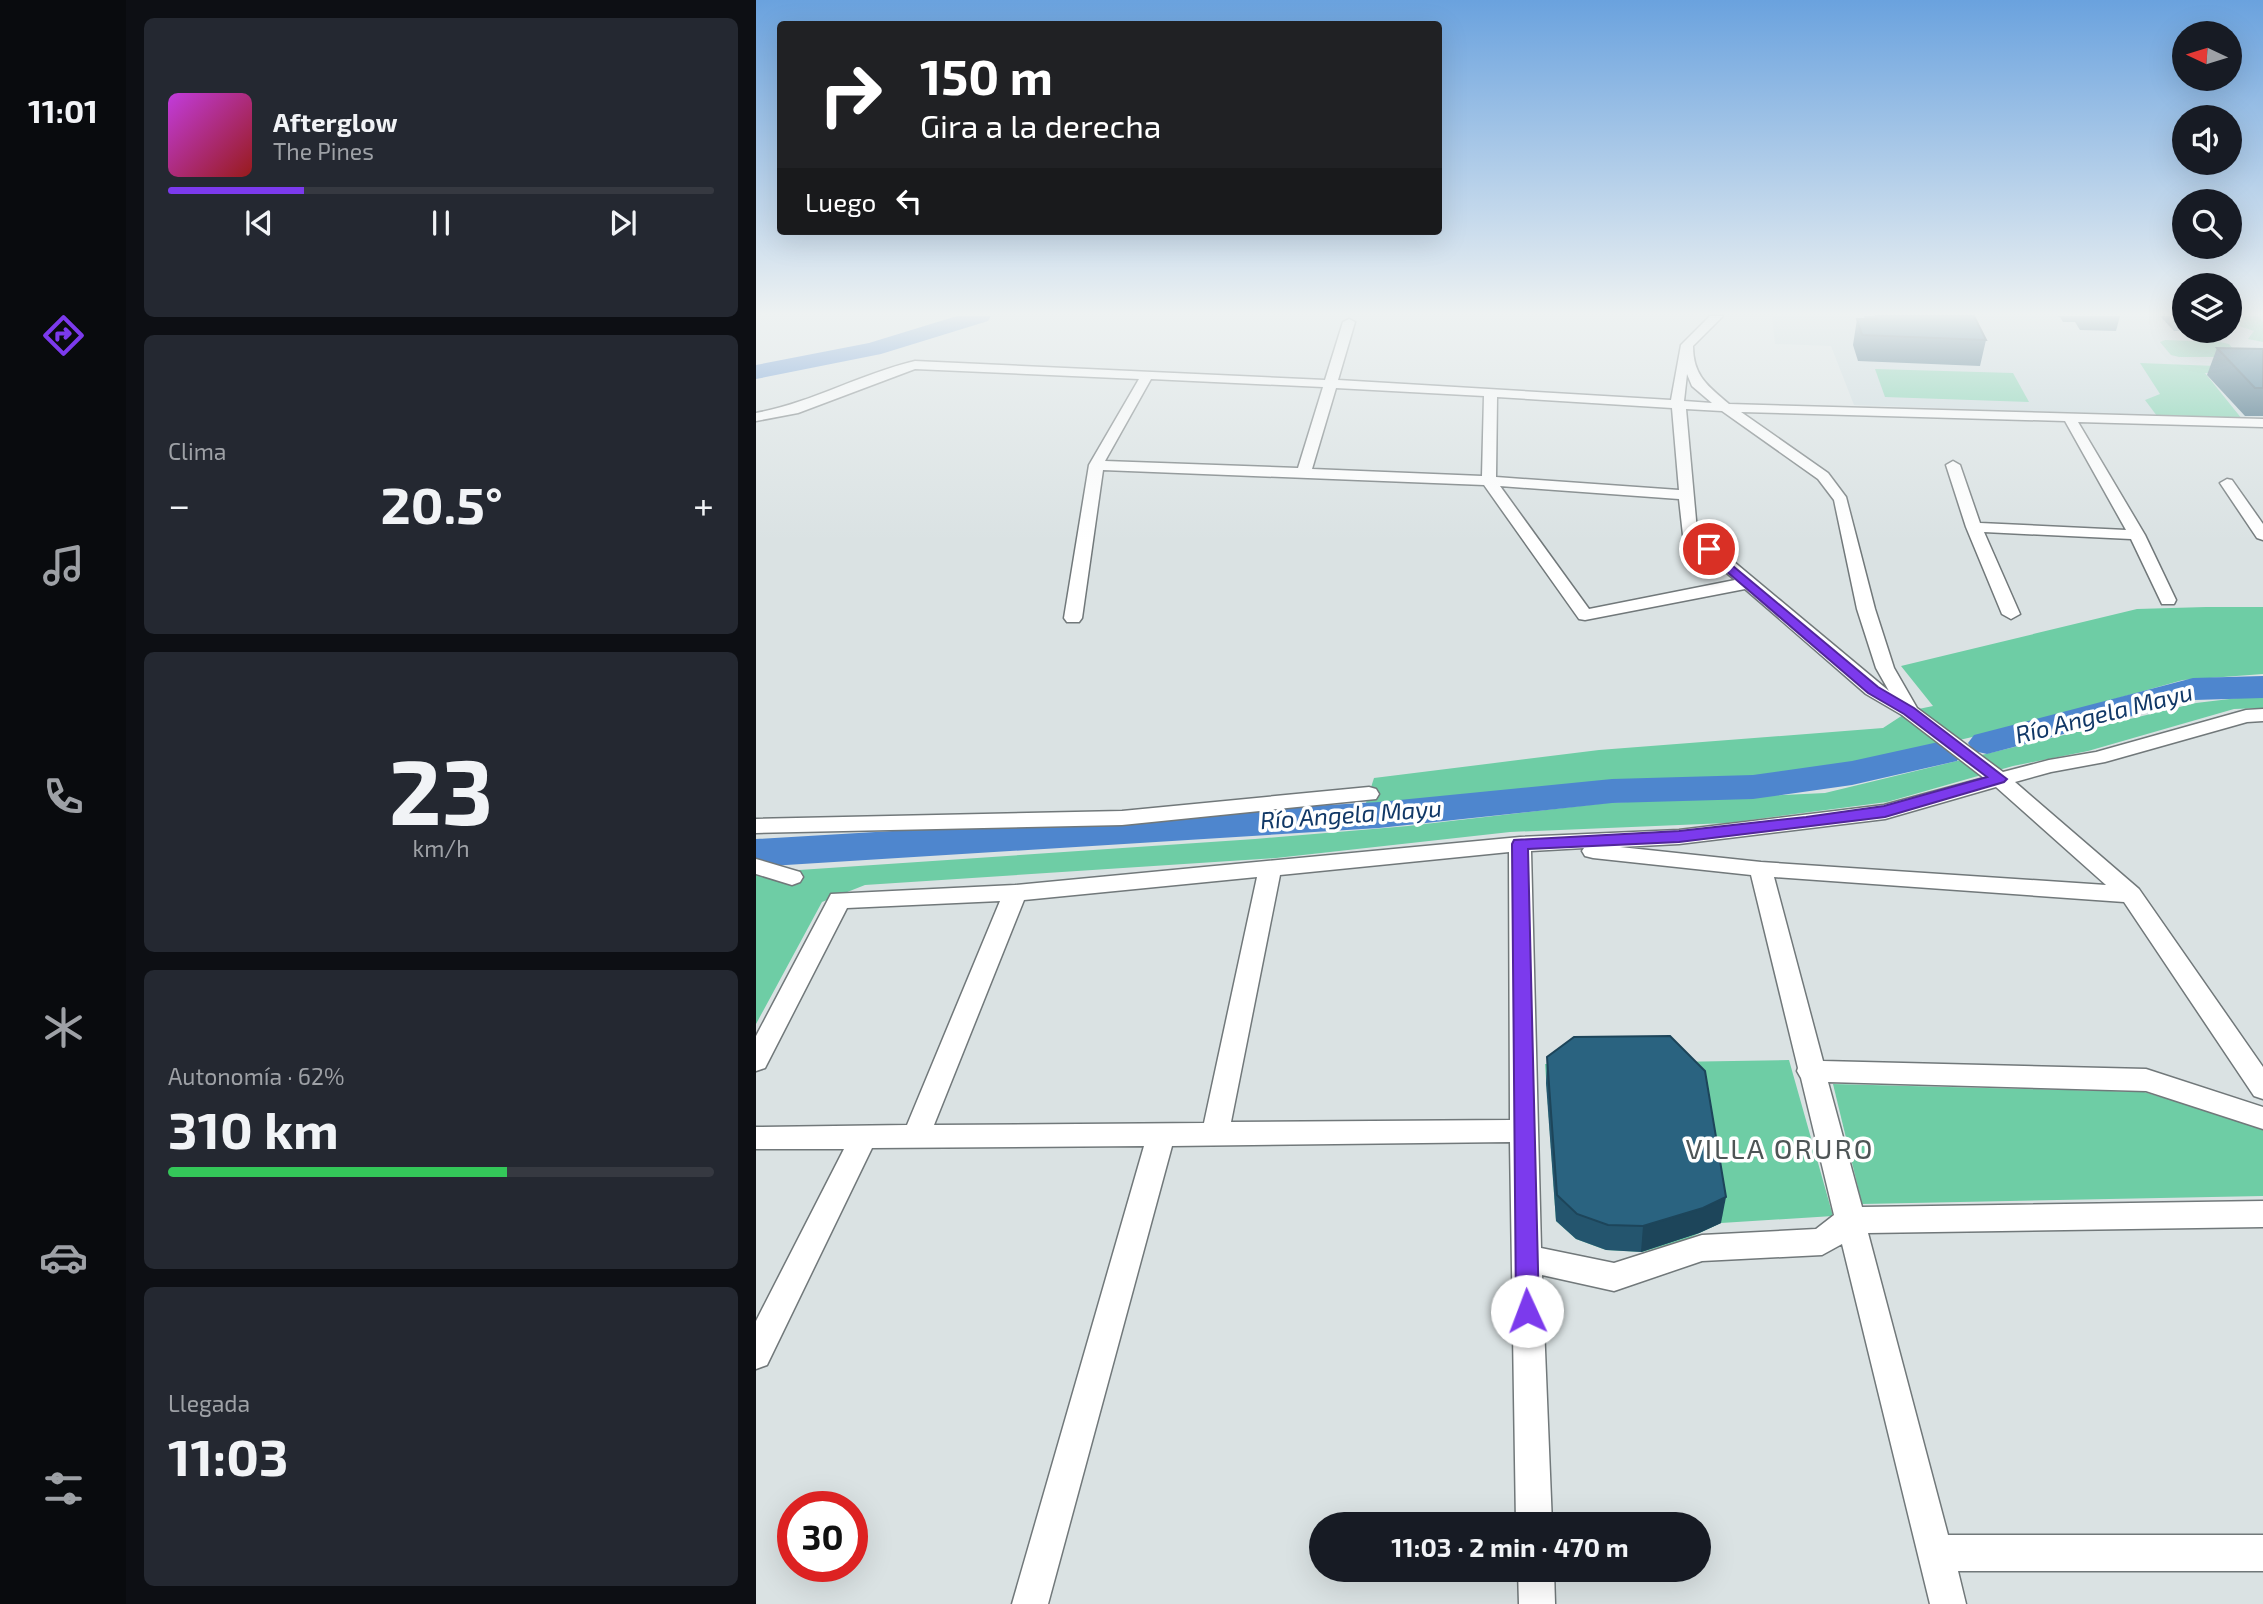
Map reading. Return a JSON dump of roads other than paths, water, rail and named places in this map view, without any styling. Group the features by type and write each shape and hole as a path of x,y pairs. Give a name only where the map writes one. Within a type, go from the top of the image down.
{"street":[{"path":"756,417 793,410 842,391"},
{"path":"1073,618 1096,465 1138,391"},
{"path":"1304,473 1330,391"},
{"path":"1453,391 1725,407 2263,423"},
{"path":"1679,391 1689,533 1873,690 1909,711 1999,779 2131,895 2263,1088"},
{"path":"1705,391 1823,476 1841,500 1866,609 1885,668 1909,711"},
{"path":"1491,393 1489,481 1585,615 1748,583"},
{"path":"2069,417 2137,536 2168,600"},
{"path":"1096,465 1489,481 1685,495"},
{"path":"1953,465 1974,527 2011,614"},
{"path":"2227,483 2262,531"},
{"path":"1974,527 2137,536"},
{"path":"756,1061 839,900 1015,893 1520,844 1679,837 1871,813 2049,766 2098,758 2223,722 2263,715"},
{"path":"756,826 1122,818 1369,794"},
{"path":"1520,844 1761,869 2131,895"},
{"path":"1520,844 1526,1258 1534,1512"},
{"path":"756,866 792,877"},
{"path":"1215,1134 1270,867"},
{"path":"1761,869 1810,1071 1948,1604"},
{"path":"916,1136 957,1033 990,962 1015,893"},
{"path":"1810,1071 2146,1080 2263,1118"},
{"path":"756,1138 1524,1131"},
{"path":"1030,1604 1161,1134"},
{"path":"756,1354 864,1137"},
{"path":"1526,1258 1614,1277 1702,1248 1822,1242 1850,1220 2263,1214"},
{"path":"1935,1553 2263,1553"},
{"path":"1536,1582 1537,1604"}],"waterway":[{"name":"Río Angela Mayu","path":"1987,743 2193,689 2263,687"},
{"name":"Río Angela Mayu","path":"756,853 1379,815 1612,791 1753,787 1852,773 1943,753"}],"district":[{"name":"VILLA ORURO","path":"1780,1149"}]}
